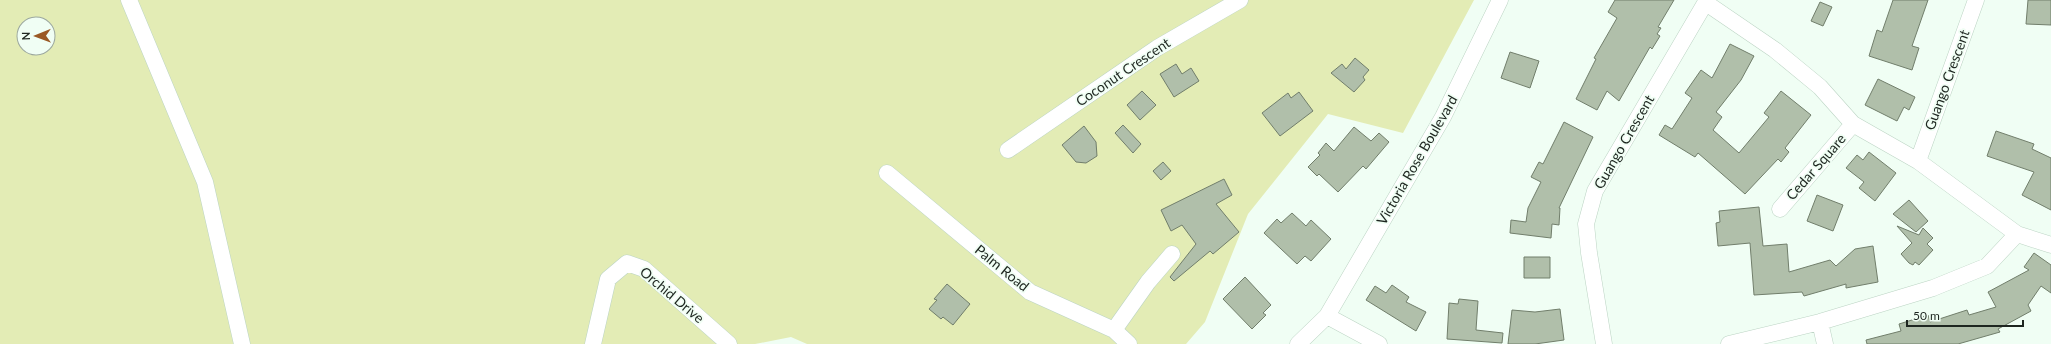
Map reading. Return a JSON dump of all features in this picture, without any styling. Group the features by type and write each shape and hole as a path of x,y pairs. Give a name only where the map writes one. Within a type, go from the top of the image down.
{"street":[{"path":"129,0 205,182 242,344"},
{"name":"Coconut Crescent","path":"1008,150 1157,48 1240,0"},
{"name":"Victoria Rose Boulevard","path":"1298,344 1327,316 1443,117 1500,0"},
{"name":"Guango Crescent","path":"1918,161 1976,0"},
{"path":"1706,2 1775,50 1820,87 1853,124 1918,161 2017,234 2051,246"},
{"name":"Guango Crescent","path":"1604,344 1589,253 1586,224 1595,192 1706,2"},
{"name":"Cedar Square","path":"1780,209 1853,124"},
{"name":"Palm Road","path":"887,173 1030,292 1114,330 1129,344"},
{"path":"1729,344 1820,322 1933,288 1987,266 2017,234"},
{"path":"1114,330 1148,282 1172,254"},
{"name":"Orchid Drive","path":"593,344 608,279 627,262 644,269 729,344"},
{"path":"1327,316 1379,344"},
{"path":"1820,322 1825,344"}],"green space":[{"path":"0,0 1474,0 1403,133 1328,114 1248,214 1205,322 1186,344 807,344 791,337 755,344 0,344"}],"building":[{"path":"1615,0 1674,0 1658,27 1661,28 1657,34 1660,36 1652,49 1650,47 1619,101 1607,91 1597,110 1576,99 1596,59 1594,58 1617,18 1608,12"},
{"path":"1893,0 1928,0 1912,46 1919,48 1912,70 1869,56 1877,30 1882,32"},
{"path":"2028,0 2051,0 2051,25 2026,24"},
{"path":"1820,2 1832,7 1823,26 1811,21"},
{"path":"1730,44 1754,56 1741,80 1716,112 1722,117 1713,130 1739,153 1769,117 1764,113 1781,91 1811,115 1785,148 1789,152 1781,162 1778,159 1745,194 1698,153 1695,157 1659,135 1665,125 1672,129 1692,98 1685,93 1701,70 1712,78"},
{"path":"1510,52 1539,61 1530,88 1501,78"},
{"path":"1355,58 1369,70 1363,77 1365,80 1354,92 1331,73 1342,64 1346,69"},
{"path":"1176,64 1182,74 1191,68 1199,81 1174,97 1160,74"},
{"path":"1878,79 1915,97 1909,110 1904,107 1897,121 1865,105"},
{"path":"1142,91 1156,105 1140,120 1127,105"},
{"path":"1299,92 1313,111 1280,136 1262,113 1288,93 1291,98"},
{"path":"1564,122 1593,137 1559,208 1559,225 1552,224 1551,238 1510,233 1511,220 1526,222 1528,208 1541,182 1531,177 1539,162 1543,164"},
{"path":"1123,125 1141,144 1133,153 1115,133"},
{"path":"1084,126 1096,142 1097,156 1086,163 1076,162 1062,145"},
{"path":"1354,127 1371,141 1379,133 1389,142 1366,169 1363,166 1338,192 1319,174 1317,176 1308,167 1320,155 1318,153 1326,143 1334,151"},
{"path":"1996,131 2034,144 2032,149 2051,158 2051,210 2022,195 2034,172 1987,156"},
{"path":"1869,152 1896,173 1875,201 1859,188 1864,182 1846,168 1857,155 1863,160"},
{"path":"1163,162 1171,171 1161,180 1153,171"},
{"path":"1224,179 1232,195 1216,204 1239,232 1213,254 1210,251 1174,281 1170,277 1196,244 1182,225 1171,231 1161,210"},
{"path":"1817,195 1843,205 1833,231 1807,221"},
{"path":"1909,200 1928,221 1916,232 1893,214"},
{"path":"1759,207 1763,246 1787,244 1789,272 1830,260 1836,266 1855,249 1873,246 1878,282 1846,288 1846,284 1804,296 1802,292 1754,295 1750,243 1718,246 1716,223 1720,222 1719,211"},
{"path":"1292,213 1306,226 1311,220 1331,239 1311,261 1305,256 1297,264 1264,233 1277,219 1281,223"},
{"path":"1897,226 1919,235 1923,228 1933,238 1927,244 1933,250 1919,265 1915,262 1913,265 1909,263 1901,254 1912,243"},
{"path":"2034,253 2051,265 2051,293 2041,286 2028,305 2031,311 1998,329 2000,332 1958,344 1867,344 1866,340 1901,331 1899,324 1928,315 1930,322 1967,310 1969,315 1996,307 1988,292 2029,270 2024,267"},
{"path":"1524,257 1550,257 1550,278 1524,278"},
{"path":"1245,277 1271,305 1263,313 1266,315 1252,329 1223,299"},
{"path":"947,284 970,304 953,325 943,317 941,319 929,309 937,300 934,299"},
{"path":"1392,285 1409,297 1406,302 1426,312 1416,331 1366,300 1375,286 1386,293"},
{"path":"1459,299 1478,301 1476,330 1503,333 1502,343 1447,339 1449,303 1458,304"},
{"path":"1560,309 1564,340 1535,344 1508,344 1512,310 1535,312"}]}
